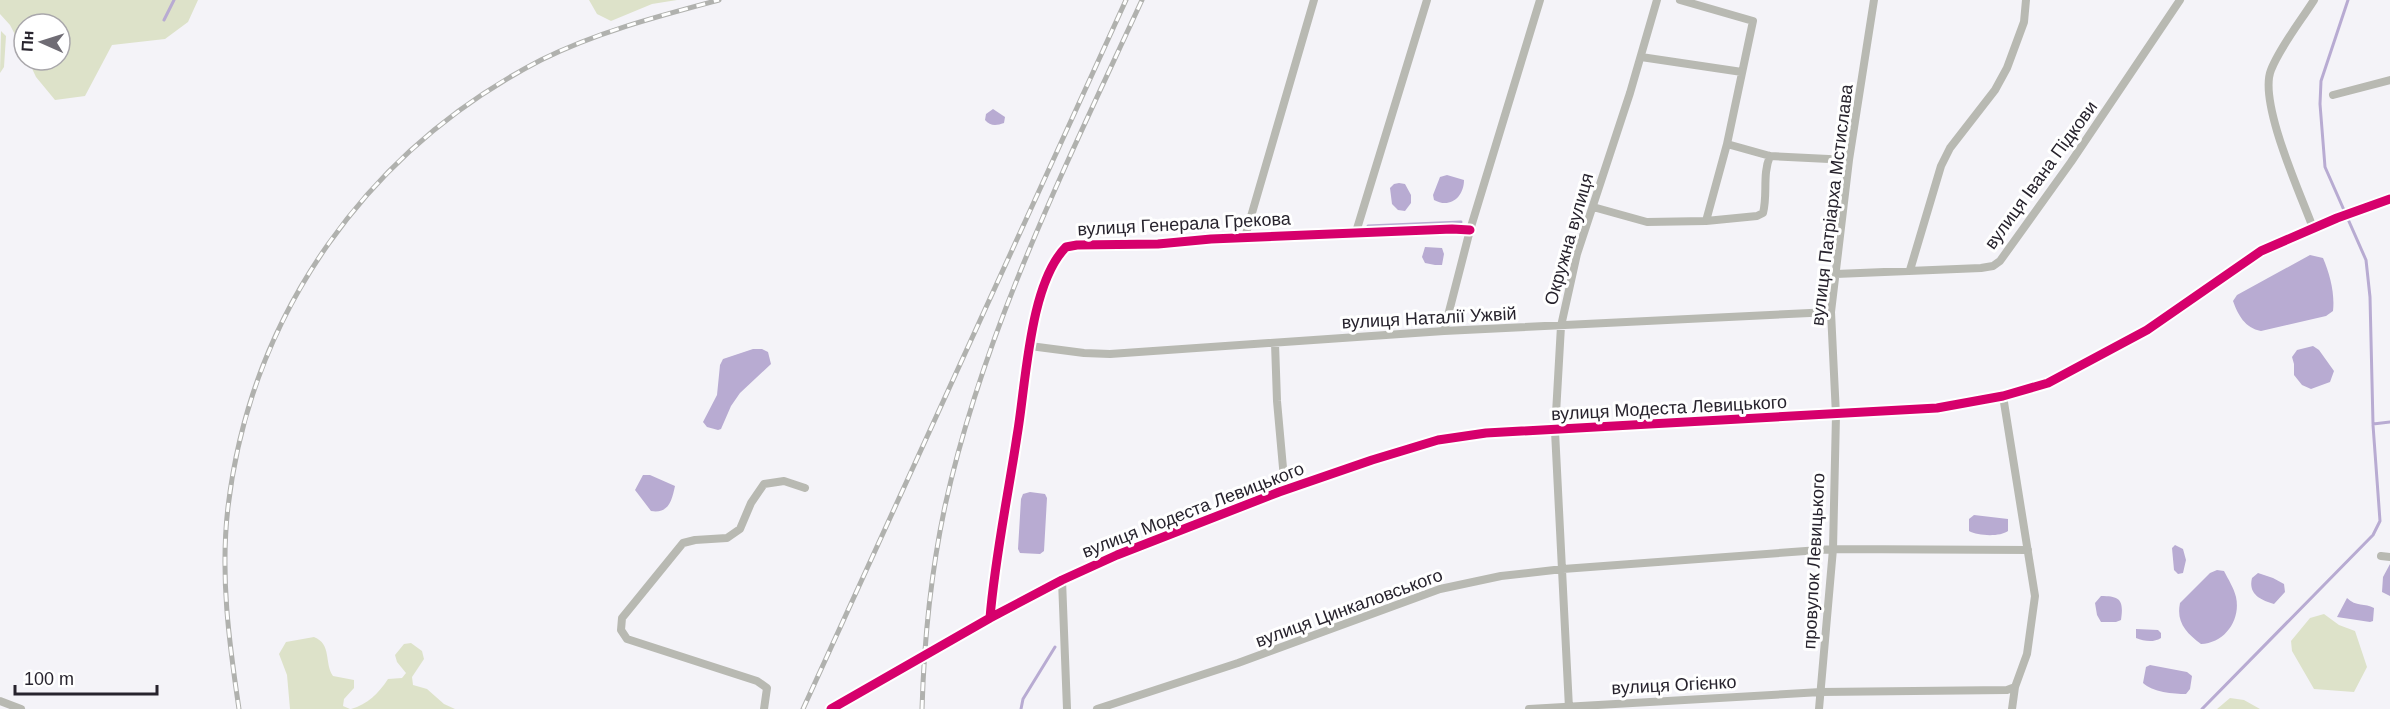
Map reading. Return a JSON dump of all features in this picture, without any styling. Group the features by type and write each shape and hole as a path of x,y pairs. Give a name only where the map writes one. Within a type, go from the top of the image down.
{"street":[{"name":"вулиця Генерала Грекова","path":"1245,237 1314,0"},
{"path":"1356,232 1427,0"},
{"path":"1444,331 1470,230 1540,0"},
{"name":"Окружна вулиця","path":"1570,707 1555,431 1561,326 1577,254 1641,57 1657,0"},
{"path":"1680,0 1753,21 1726,144 1706,221"},
{"name":"вулиця Патріарха Мстислава","path":"1836,415 1831,312 1849,160 1874,0"},
{"path":"1910,270 1941,166 1950,148 1995,90 2007,68 2022,32 2026,0"},
{"name":"вулиця Івана Підкови","path":"1836,274 1981,268 1993,266 2000,261 2078,152 2180,0"},
{"path":"2313,228 2270,107 2268,85 2270,71 2314,0"},
{"path":"1641,57 1742,72"},
{"path":"2333,95 2390,80"},
{"path":"1726,144 1770,156 1849,160"},
{"path":"1593,207 1647,222 1706,221 1757,216 1762,213 1765,204 1766,166 1770,156"},
{"name":"вулиця Модеста Левицького","path":"831,709 990,618 1062,580 1117,555 1285,490 1438,440 1486,433 1555,431 1937,408 2003,396 2048,383 2147,330 2261,251 2350,212 2390,199"},
{"name":"вулиця Генерала Грекова","path":"990,618 993,580 1031,333 1049,273 1066,247 1077,244 1158,244 1356,232 1470,230"},
{"name":"вулиця Наталії Ужвій","path":"1030,346 1110,354 1444,331 1831,312"},
{"path":"1275,343 1277,401 1285,490"},
{"path":"2003,396 2035,596 2027,654 2015,687 2012,709"},
{"name":"провулок Левицького","path":"1820,709 1833,549 1836,415"},
{"path":"764,709 767,688 757,681 627,639 621,630 622,618 682,543 727,538 740,529 751,503 764,484 784,481 805,488"},
{"name":"вулиця Цинкаловського","path":"1097,709 1238,663 1440,589 1501,576 1563,569 1833,549 2028,550"},
{"path":"1062,580 1067,709"},
{"name":"вулиця Огієнко","path":"1529,709 1821,692 1972,691 2007,690 2015,687"},
{"path":"0,701 21,709"}],"green space":[{"path":"0,0 198,0 188,22 165,39 112,45 85,96 55,100 34,72 72,72 72,12 12,12 12,29 0,14"},
{"path":"589,0 677,0 652,4 611,21 597,14"},
{"path":"1,31 6,36 4,67 0,73"},
{"path":"2324,614 2339,625 2355,631 2367,667 2354,692 2314,689 2292,651 2291,641 2310,618"},
{"path":"314,637 320,640 326,649 333,676 354,680 354,688 344,699 343,706 350,709 290,709 287,675 279,654 286,642"},
{"path":"411,643 422,651 424,659 412,677 413,685 427,689 444,704 455,709 351,709 372,698 388,679 402,678 406,673 397,662 395,655 404,644"},
{"path":"2230,698 2244,700 2260,709 2217,709"}],"shaded area":[{"path":"993,109 1005,117 1004,123 993,125 985,120 986,114"},
{"path":"1447,175 1464,180 1462,192 1451,202 1434,200 1433,195 1440,177"},
{"path":"1399,183 1405,184 1411,195 1411,203 1405,211 1398,210 1392,204 1390,188"},
{"path":"1425,247 1442,248 1444,254 1442,265 1425,263 1422,257"},
{"path":"2310,255 2323,258 2331,284 2333,311 2326,316 2261,331 2246,324 2233,301 2237,295"},
{"path":"2313,346 2319,350 2334,371 2330,382 2311,389 2302,385 2294,375 2292,357 2297,350"},
{"path":"753,349 768,352 771,364 740,393 731,406 721,429 707,427 703,422 717,395 720,365 723,359"},
{"path":"643,475 650,475 675,486 671,501 666,508 651,511 635,490"},
{"path":"1030,492 1045,494 1047,498 1044,551 1040,554 1020,553 1018,549 1021,499 1023,494"},
{"path":"1974,515 2008,519 2008,531 1989,535 1969,531 1969,519"},
{"path":"2175,545 2183,549 2186,560 2183,573 2178,574 2174,570 2172,548"},
{"path":"2390,564 2390,596 2382,592 2383,577"},
{"path":"2217,570 2224,571 2234,590 2236,614 2224,635 2210,643 2201,644 2183,626 2179,616 2180,603 2210,573"},
{"path":"2258,573 2284,584 2285,592 2274,604 2256,596 2251,584 2252,578"},
{"path":"2101,596 2119,600 2122,608 2121,620 2101,622 2095,603"},
{"path":"2347,598 2354,603 2374,608 2373,621 2337,617"},
{"path":"2136,629 2158,630 2161,638 2148,641 2136,638"},
{"path":"2150,665 2187,672 2192,676 2190,689 2186,694 2175,694 2147,686 2143,683 2146,667"}],"waterway":[{"path":"164,20 174,0"},
{"path":"2348,0 2321,81 2320,104 2325,167 2366,260 2370,297 2373,424 2390,422"},
{"path":"1368,226 1461,222"},
{"path":"2202,709 2373,535 2380,521 2373,425"},
{"path":"1021,709 1023,699 1055,647"}],"railway":[{"path":"239,709 229,634 225,558 228,507 241,436 262,368 292,304 328,244 372,189 422,140 479,97 541,60 584,41 719,0"},
{"path":"803,709 1126,0"},
{"path":"922,709 929,607 940,531 962,440 982,375 1030,248 1142,0"}],"cycle path":[{"path":"831,709 990,618 1062,580 1117,555 1279,492 1438,440 1486,433 1937,408 2003,396 2048,383 2147,330 2261,251 2337,218 2390,199"},
{"path":"990,618 998,549 1031,336 1044,285 1054,264 1066,247 1158,244 1211,239 1470,230"}]}
